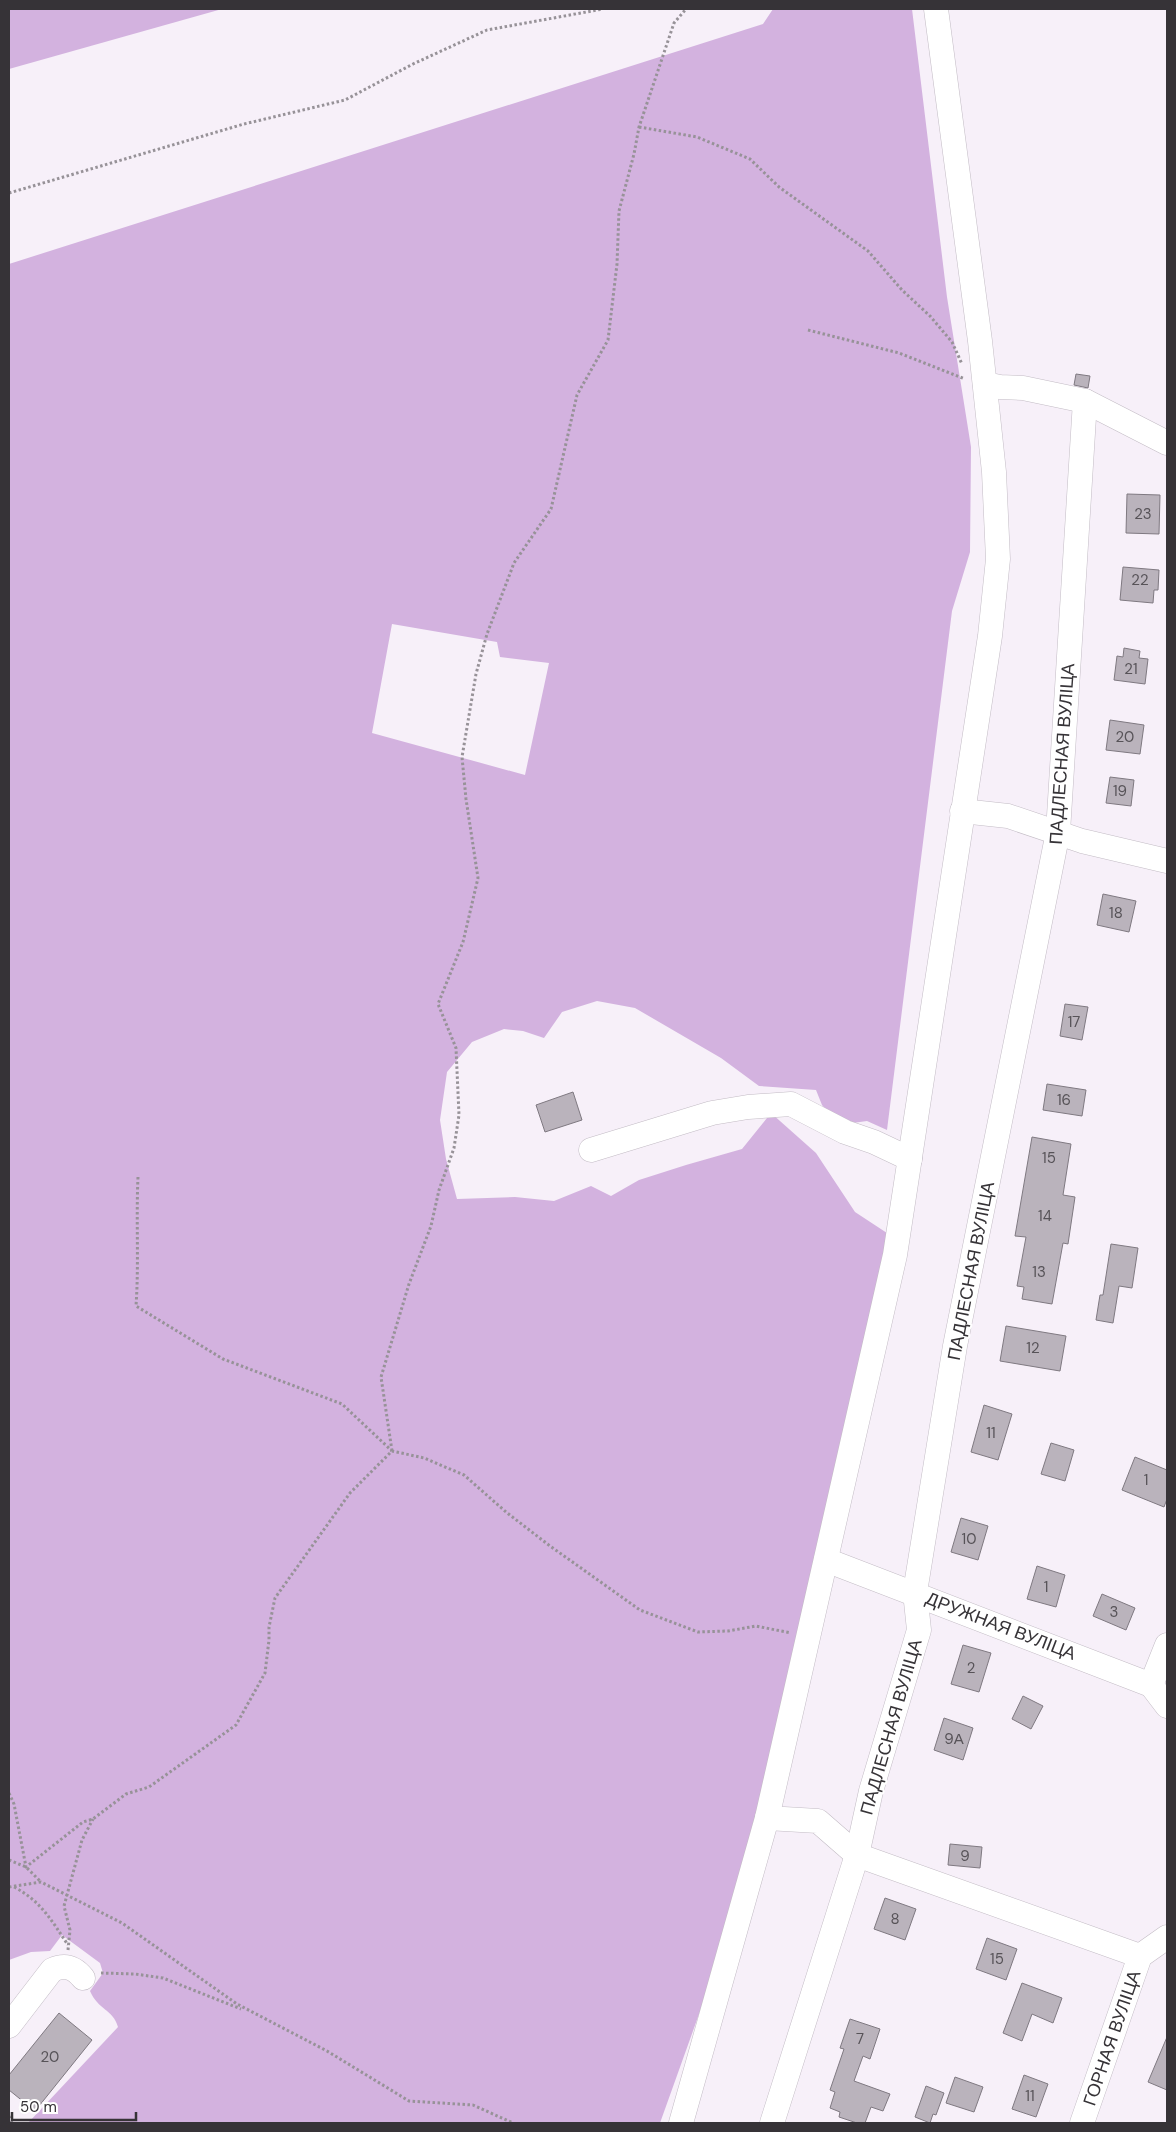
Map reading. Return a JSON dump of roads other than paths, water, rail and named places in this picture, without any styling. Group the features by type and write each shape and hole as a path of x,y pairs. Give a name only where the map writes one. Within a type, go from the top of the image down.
{"street":[{"path":"681,2123 767,1818 895,1255 988,646 998,559 996,507 975,378 936,9"},
{"path":"975,378 1000,387 1023,388 1085,401 1167,443"},
{"name":"ПАДЛЕСНАЯ ВУЛІЦА","path":"772,2123 857,1855 871,1791 919,1630 915,1592 955,1346 1058,832 1085,401"},
{"path":"962,811 1008,816 1082,841 1167,861"},
{"path":"591,1150 712,1113 748,1107 791,1104 845,1132 874,1142 910,1159"},
{"name":"ДРУЖНАЯ ВУЛІЦА","path":"826,1560 915,1592 1151,1685"},
{"path":"1167,1645 1151,1685 1167,1706"},
{"path":"767,1818 818,1821 857,1855 1140,1956"},
{"name":"ГОРНАЯ ВУЛІЦА","path":"1082,2123 1140,1956 1167,1937"},
{"path":"9,2026 52,1970 79,1962"}]}
